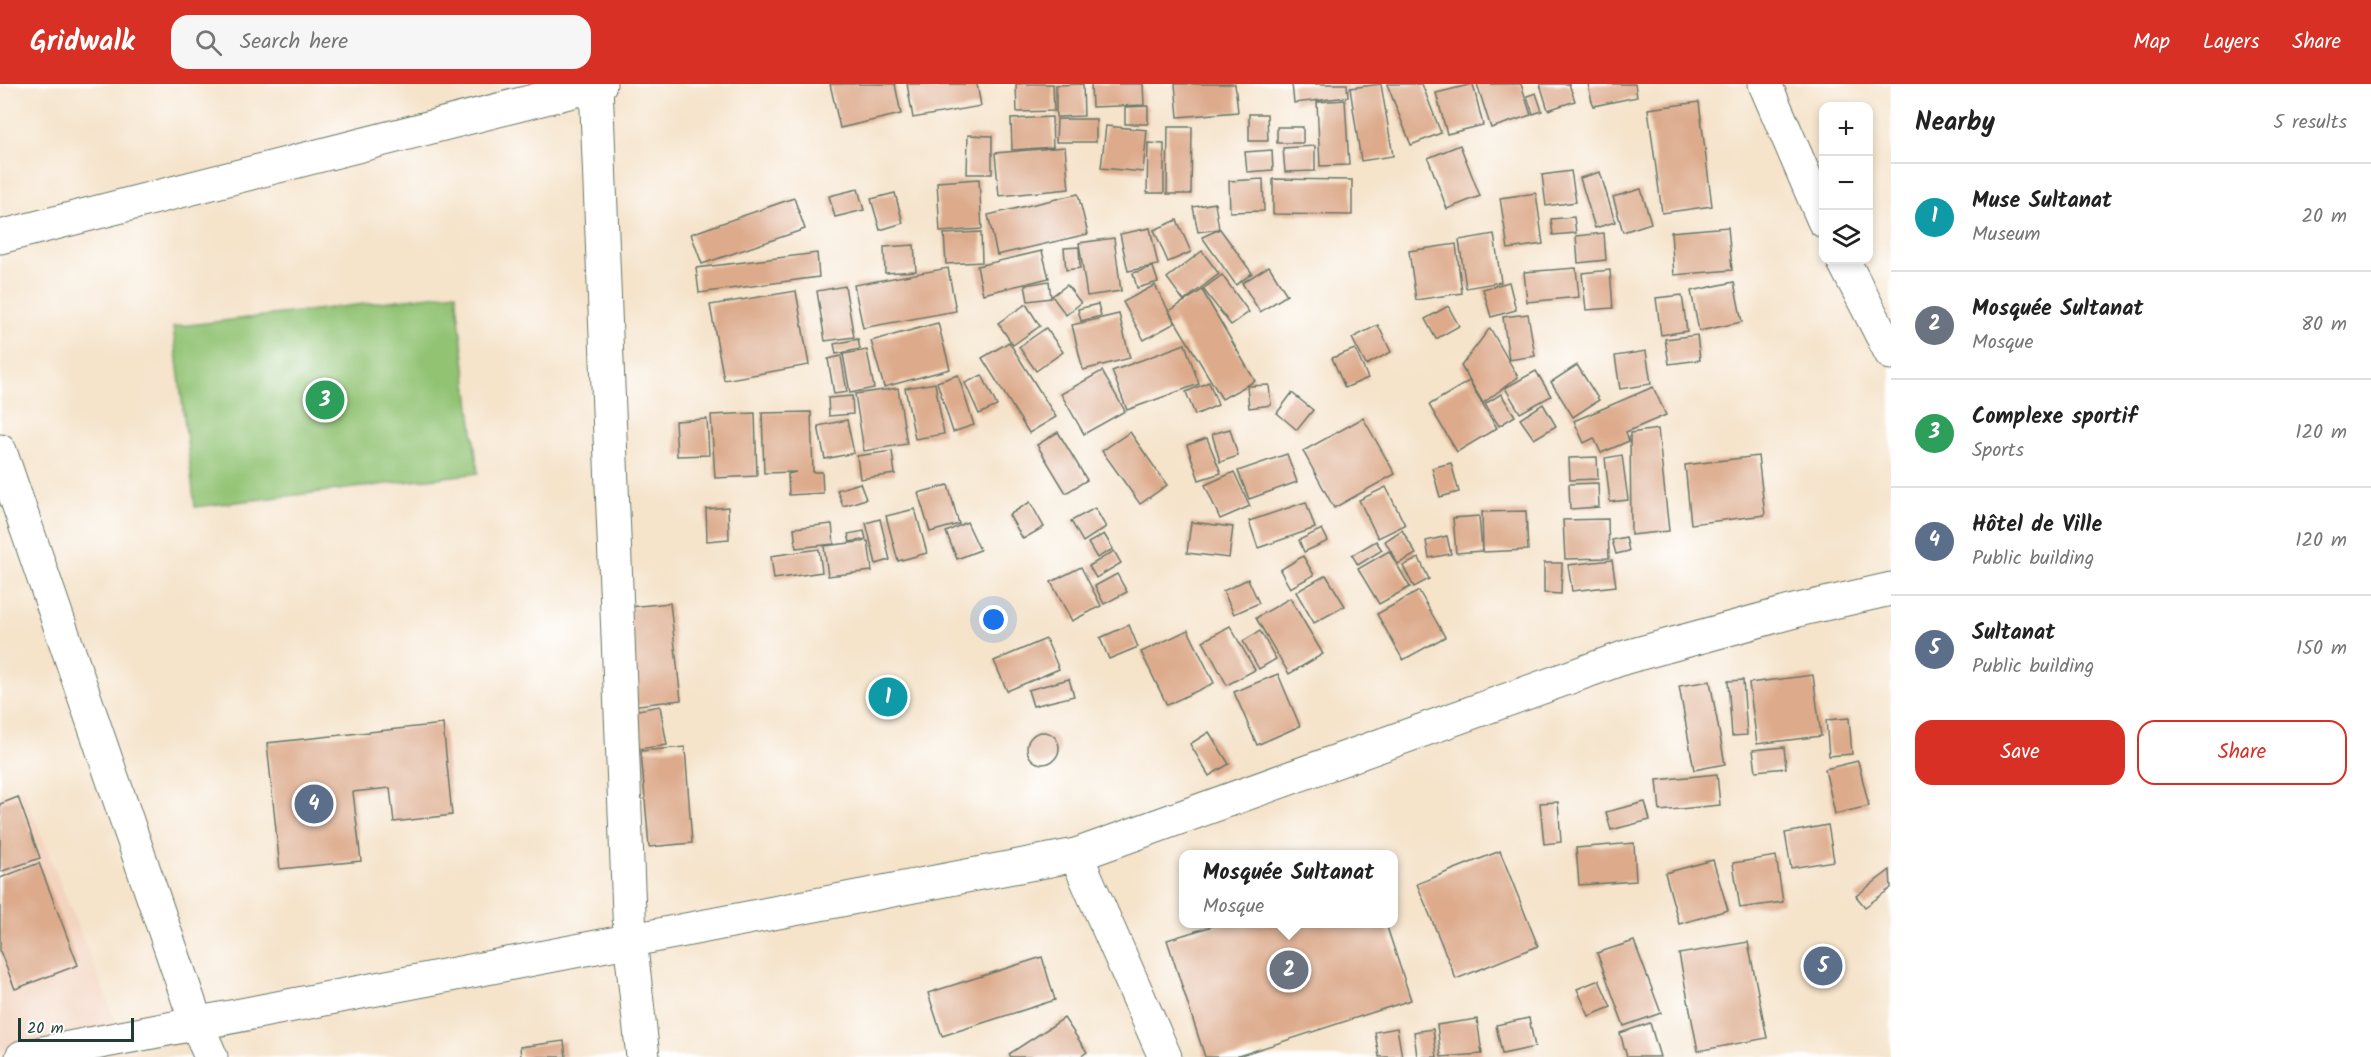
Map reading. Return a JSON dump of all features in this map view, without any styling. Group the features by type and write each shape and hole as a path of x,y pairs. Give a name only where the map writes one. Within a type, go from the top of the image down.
{"street":[{"path":"1765,84 1819,210"},
{"path":"0,237 598,85 630,938 643,1057"},
{"path":"1845,264 1891,353"},
{"path":"0,451 197,1025 211,1057"},
{"path":"22,1057 197,1025 630,938 1076,855 1626,657 1798,610 1891,589"},
{"path":"1076,855 1165,1057"}],"shaded area":[{"path":"23,790 119,1029 0,1050 0,795"}],"green space":[{"path":"456,293 478,473 195,507 173,327"}],"building":[{"path":"830,84 895,84 901,114 840,128"},
{"path":"907,84 977,84 981,106 913,118"},
{"path":"1016,84 1053,84 1054,111 1017,112"},
{"path":"1083,84 1084,116 1056,117 1056,85"},
{"path":"1091,84 1143,84 1144,105 1092,107"},
{"path":"1175,84 1235,84 1238,112 1178,117"},
{"path":"1292,84 1347,84 1348,97 1294,103"},
{"path":"1381,84 1393,156 1361,161 1350,88"},
{"path":"1387,84 1422,84 1441,133 1411,145"},
{"path":"1473,84 1483,125 1447,134 1436,93"},
{"path":"1477,84 1521,84 1531,115 1491,128"},
{"path":"1540,84 1569,84 1575,101 1548,110"},
{"path":"1588,84 1635,84 1637,97 1593,106"},
{"path":"1536,93 1542,111 1533,114 1527,96"},
{"path":"1345,100 1349,165 1320,166 1317,102"},
{"path":"1699,102 1712,206 1662,213 1648,109"},
{"path":"1148,106 1148,124 1125,124 1125,107"},
{"path":"1249,114 1267,114 1268,141 1249,141"},
{"path":"1052,117 1053,147 1012,150 1011,119"},
{"path":"1057,119 1096,119 1096,142 1056,142"},
{"path":"1106,126 1147,130 1143,172 1101,168"},
{"path":"1168,127 1192,127 1191,194 1167,194"},
{"path":"1277,127 1303,127 1303,143 1277,143"},
{"path":"968,135 992,136 992,174 967,174"},
{"path":"1148,143 1164,144 1164,193 1147,193"},
{"path":"1460,145 1480,196 1447,209 1428,158"},
{"path":"1315,146 1315,171 1285,172 1283,148"},
{"path":"1065,147 1069,189 999,196 995,153"},
{"path":"1272,150 1273,170 1247,172 1245,152"},
{"path":"1571,171 1576,202 1546,206 1542,175"},
{"path":"1600,172 1615,222 1595,228 1580,178"},
{"path":"979,179 982,229 940,232 937,182"},
{"path":"1263,179 1264,211 1230,212 1229,181"},
{"path":"1273,179 1352,180 1352,215 1273,214"},
{"path":"858,189 864,210 835,217 829,196"},
{"path":"1641,189 1651,223 1623,232 1613,197"},
{"path":"895,193 903,223 880,230 871,199"},
{"path":"1536,193 1543,244 1508,249 1500,198"},
{"path":"1078,194 1088,234 997,255 988,215"},
{"path":"794,198 805,229 702,264 691,234"},
{"path":"1215,203 1219,229 1198,232 1193,207"},
{"path":"1574,217 1576,233 1553,235 1551,219"},
{"path":"1177,220 1191,252 1168,262 1154,230"},
{"path":"1728,227 1732,270 1674,275 1671,232"},
{"path":"1150,228 1158,265 1128,271 1120,234"},
{"path":"1220,229 1252,273 1236,285 1202,237"},
{"path":"981,232 982,262 946,264 944,234"},
{"path":"1604,233 1606,260 1578,263 1576,236"},
{"path":"1494,234 1501,282 1466,288 1459,240"},
{"path":"1114,238 1121,291 1087,296 1079,243"},
{"path":"1456,244 1462,293 1416,300 1409,251"},
{"path":"914,245 916,271 885,273 884,247"},
{"path":"1079,247 1080,268 1066,270 1064,248"},
{"path":"1042,251 1049,278 983,294 977,266"},
{"path":"1202,251 1219,274 1184,301 1167,278"},
{"path":"817,253 819,277 699,293 696,268"},
{"path":"1269,266 1287,295 1260,312 1242,283"},
{"path":"1153,267 1158,282 1137,288 1133,273"},
{"path":"948,268 956,311 863,328 854,285"},
{"path":"1576,268 1579,297 1527,302 1524,272"},
{"path":"1610,270 1613,308 1586,310 1582,273"},
{"path":"1222,275 1249,312 1231,325 1203,289"},
{"path":"1049,281 1051,298 1028,301 1025,285"},
{"path":"1509,282 1516,310 1491,317 1483,289"},
{"path":"1734,282 1742,322 1699,331 1691,291"},
{"path":"1067,285 1081,303 1066,315 1052,296"},
{"path":"1155,285 1175,323 1144,340 1123,302"},
{"path":"845,286 854,337 825,341 817,291"},
{"path":"1202,290 1255,381 1222,399 1169,311"},
{"path":"796,291 809,365 724,380 710,305"},
{"path":"1682,295 1687,331 1661,335 1656,298"},
{"path":"1026,304 1040,326 1013,345 998,323"},
{"path":"1098,304 1101,316 1081,321 1078,309"},
{"path":"1448,306 1459,326 1436,339 1425,319"},
{"path":"1119,314 1130,358 1083,370 1072,325"},
{"path":"1528,314 1535,356 1509,360 1503,317"},
{"path":"938,323 950,369 884,387 871,341"},
{"path":"1378,325 1391,352 1366,365 1352,338"},
{"path":"1046,328 1063,352 1036,371 1019,347"},
{"path":"1490,328 1518,377 1483,403 1461,366"},
{"path":"1697,335 1700,360 1669,364 1665,339"},
{"path":"858,339 860,349 836,354 834,344"},
{"path":"1009,342 1056,417 1029,433 982,358"},
{"path":"1185,344 1199,384 1127,410 1112,371"},
{"path":"1355,349 1368,378 1345,388 1332,358"},
{"path":"867,350 874,388 850,393 843,354"},
{"path":"1646,351 1651,384 1620,389 1615,356"},
{"path":"841,356 847,392 834,394 828,359"},
{"path":"1577,365 1599,400 1573,417 1551,382"},
{"path":"1102,371 1125,411 1084,434 1061,394"},
{"path":"1536,371 1551,396 1520,413 1505,388"},
{"path":"958,375 974,425 953,432 937,382"},
{"path":"982,375 997,406 979,414 965,383"},
{"path":"1469,381 1497,428 1457,452 1429,405"},
{"path":"1209,382 1218,405 1195,415 1186,392"},
{"path":"935,383 944,434 915,439 905,388"},
{"path":"1269,385 1271,405 1249,408 1247,386"},
{"path":"1653,387 1666,415 1626,432 1629,441 1601,453 1594,438 1584,443 1574,421"},
{"path":"898,388 907,444 864,451 855,394"},
{"path":"1292,393 1313,410 1297,430 1277,413"},
{"path":"1501,394 1515,416 1499,426 1485,404"},
{"path":"852,396 853,414 829,416 828,398"},
{"path":"1543,404 1556,426 1534,439 1520,419"},
{"path":"811,412 813,472 822,472 823,493 789,495 788,474 796,472 764,473 762,413"},
{"path":"755,413 757,476 715,478 711,415"},
{"path":"1363,418 1395,474 1334,508 1303,451"},
{"path":"707,419 709,455 677,456 675,421"},
{"path":"847,420 854,453 825,459 818,426"},
{"path":"1230,429 1238,456 1220,462 1212,434"},
{"path":"1658,429 1669,531 1631,535 1630,433"},
{"path":"1058,432 1087,480 1066,493 1037,445"},
{"path":"1130,432 1167,485 1140,504 1102,451"},
{"path":"1207,438 1221,473 1199,480 1187,445"},
{"path":"892,451 895,474 860,479 857,456"},
{"path":"1287,454 1297,482 1249,499 1238,471"},
{"path":"1622,455 1628,500 1610,502 1605,458"},
{"path":"1758,456 1765,515 1691,524 1685,465"},
{"path":"1597,457 1598,479 1570,480 1569,458"},
{"path":"1451,463 1459,492 1440,497 1432,468"},
{"path":"1234,472 1250,506 1220,519 1205,485"},
{"path":"860,483 866,499 843,506 837,490"},
{"path":"1598,483 1599,507 1570,509 1569,484"},
{"path":"948,485 959,524 930,532 918,493"},
{"path":"1386,487 1405,525 1378,538 1359,500"},
{"path":"1030,502 1044,527 1023,539 1009,515"},
{"path":"1306,502 1315,528 1258,548 1249,521"},
{"path":"728,507 729,539 707,541 706,509"},
{"path":"1095,508 1106,527 1083,542 1071,521"},
{"path":"915,509 927,553 898,561 886,516"},
{"path":"1526,511 1528,550 1483,552 1482,512"},
{"path":"1479,516 1482,551 1456,553 1453,518"},
{"path":"880,519 890,560 876,564 866,523"},
{"path":"1608,519 1609,558 1565,559 1563,520"},
{"path":"967,522 980,550 957,559 946,532"},
{"path":"1191,522 1233,527 1229,558 1187,553"},
{"path":"832,524 834,544 796,548 794,528"},
{"path":"1322,529 1328,541 1304,552 1299,540"},
{"path":"1402,530 1416,554 1398,564 1385,541"},
{"path":"864,531 866,539 850,542 848,534"},
{"path":"1104,534 1113,549 1097,558 1088,543"},
{"path":"1447,536 1451,554 1429,558 1426,541"},
{"path":"1626,537 1629,551 1616,554 1612,540"},
{"path":"868,541 872,571 828,576 824,546"},
{"path":"1376,541 1382,550 1358,565 1352,555"},
{"path":"819,549 822,572 774,579 771,556"},
{"path":"1114,551 1121,563 1096,578 1089,566"},
{"path":"1389,551 1410,587 1379,604 1358,569"},
{"path":"1303,556 1314,575 1290,588 1280,570"},
{"path":"1419,558 1429,579 1414,587 1403,566"},
{"path":"1612,560 1616,586 1572,591 1568,565"},
{"path":"1544,563 1562,563 1561,594 1544,593"},
{"path":"1081,567 1101,606 1072,621 1051,582"},
{"path":"1117,574 1127,592 1104,604 1095,586"},
{"path":"1326,575 1345,606 1314,623 1296,592"},
{"path":"1248,579 1259,603 1234,614 1223,591"},
{"path":"1419,591 1445,637 1403,660 1377,614"},
{"path":"1290,598 1323,654 1289,674 1256,618"},
{"path":"670,603 681,700 630,706 619,608"},
{"path":"1129,625 1138,647 1109,659 1100,638"},
{"path":"1230,626 1255,670 1227,685 1203,641"},
{"path":"1188,630 1214,683 1167,705 1141,652"},
{"path":"1260,631 1276,659 1259,669 1243,641"},
{"path":"1046,639 1059,669 1007,691 994,661"},
{"path":"1278,674 1300,726 1257,745 1234,692"},
{"path":"1813,675 1821,736 1757,744 1749,683"},
{"path":"1069,679 1074,696 1033,706 1028,690"},
{"path":"1743,680 1747,735 1732,736 1728,681"},
{"path":"1710,681 1725,764 1694,770 1679,686"},
{"path":"660,706 667,745 639,749 632,711"},
{"path":"1849,718 1852,754 1829,756 1826,720"},
{"path":"443,724 452,815 394,822 390,788 353,792 361,861 280,869 267,743"},
{"path":"1043,732 1054,737 1059,748 1054,759 1043,764 1032,759 1027,748 1032,737"},
{"path":"1209,732 1229,764 1209,776 1190,744"},
{"path":"685,747 692,843 649,847 641,751"},
{"path":"1784,747 1786,768 1756,771 1753,750"},
{"path":"1858,761 1869,806 1835,814 1825,769"},
{"path":"1717,774 1720,805 1660,811 1657,780"},
{"path":"18,797 40,858 0,872 0,804"},
{"path":"1558,802 1561,842 1544,844 1540,803"},
{"path":"1645,802 1650,820 1611,830 1606,812"},
{"path":"1828,825 1834,861 1791,868 1785,833"},
{"path":"1634,843 1636,881 1579,885 1576,848"},
{"path":"1500,851 1538,946 1456,979 1417,884"},
{"path":"1776,856 1783,902 1740,908 1733,863"},
{"path":"1713,860 1728,910 1679,924 1665,873"},
{"path":"39,863 78,965 15,989 0,951 0,878"},
{"path":"1890,870 1891,888 1865,907 1856,896"},
{"path":"1206,928 1387,928 1411,1000 1235,1057 1205,1057 1167,940"},
{"path":"1634,941 1661,1013 1624,1026 1597,953"},
{"path":"1748,942 1767,1038 1698,1051 1679,954"},
{"path":"1042,957 1055,1000 942,1036 928,993"},
{"path":"1599,980 1611,1007 1589,1016 1577,989"},
{"path":"1064,1018 1087,1052 1080,1057 1011,1057 1009,1054"},
{"path":"1529,1018 1535,1047 1502,1054 1496,1025"},
{"path":"1477,1019 1482,1054 1441,1057 1437,1025"},
{"path":"1650,1023 1660,1057 1627,1057 1620,1033"},
{"path":"1397,1028 1402,1057 1379,1057 1375,1032"},
{"path":"1433,1029 1437,1057 1417,1057 1414,1032"},
{"path":"564,1041 566,1057 521,1057 520,1047"}],"place":[{"name":"Complexe sportif","path":"325,400"},
{"name":"Muse Sultanat","path":"888,697"},
{"name":"Hôtel de Ville","path":"314,804"},
{"name":"Sultanat","path":"1823,966"},
{"name":"Mosquée Sultanat","path":"1289,970"}]}
